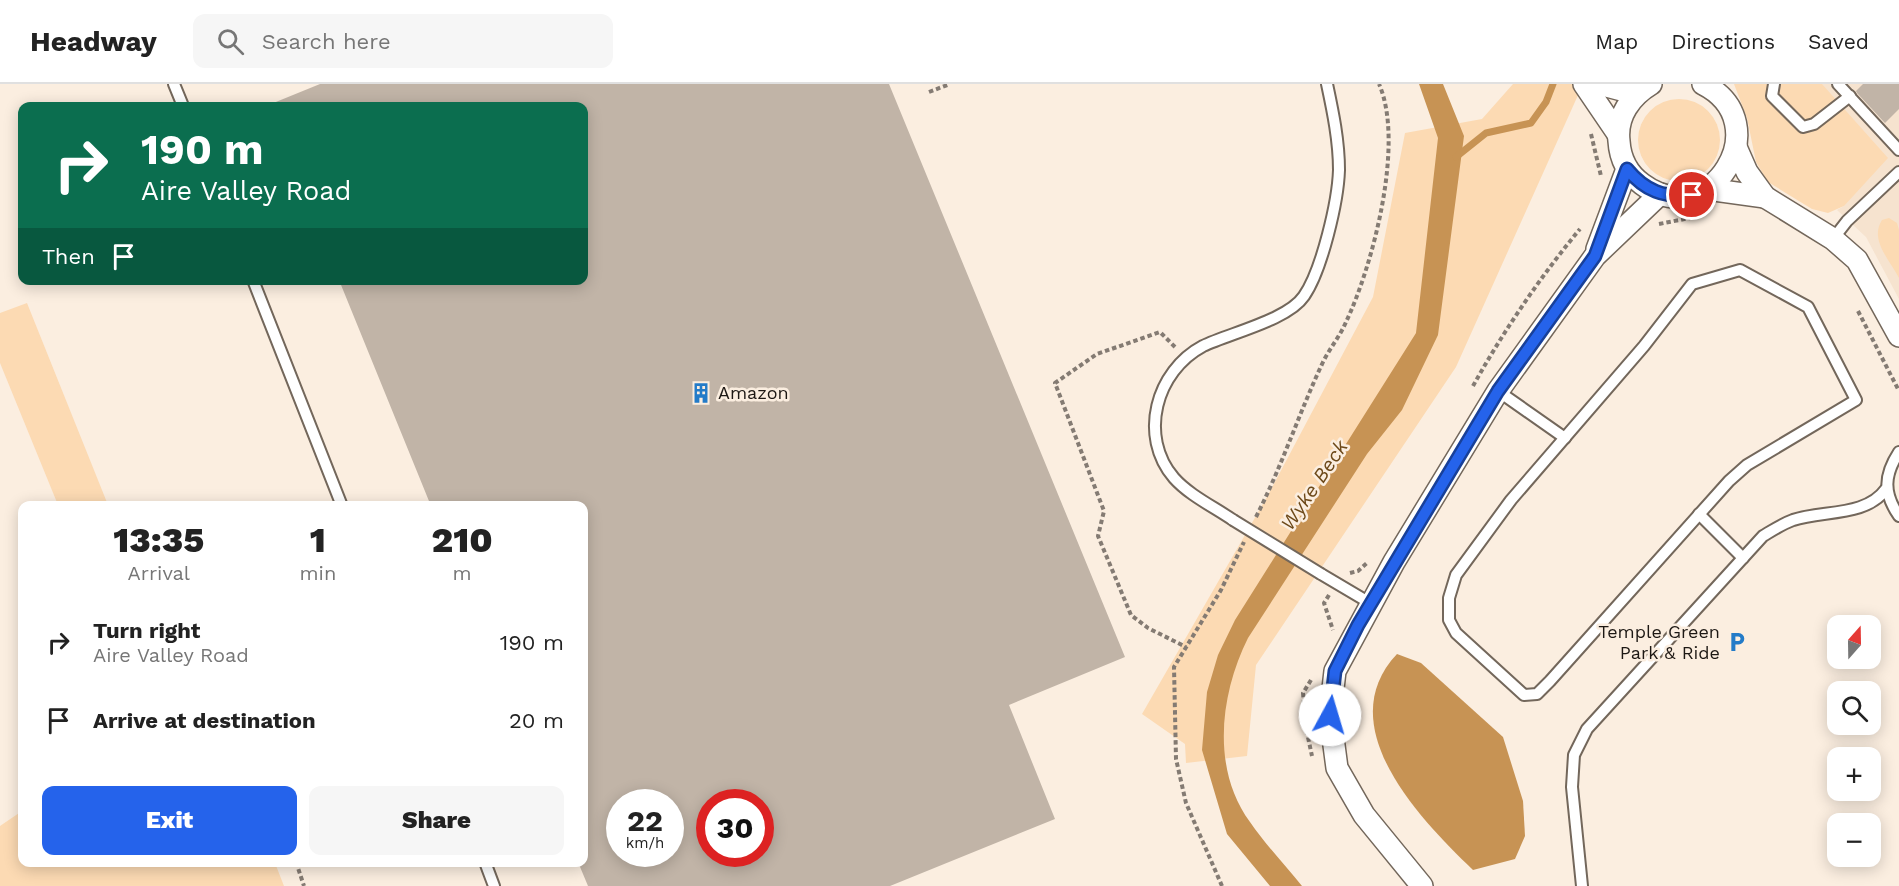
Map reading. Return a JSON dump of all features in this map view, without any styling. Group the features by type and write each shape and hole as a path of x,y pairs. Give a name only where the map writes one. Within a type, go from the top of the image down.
{"street":[{"path":"1584,84 1618,134"},
{"path":"1599,84 1644,89"},
{"path":"1644,89 1622,116 1618,134 1620,152 1627,169 1636,180 1660,194 1684,196 1707,189 1721,178 1731,164 1736,147 1735,122 1723,91 1702,84"},
{"path":"1736,147 1747,172 1765,197 1833,238 1857,260 1899,336"},
{"path":"1595,256 1627,169"},
{"path":"1707,189 1765,197"},
{"path":"1422,886 1364,815 1337,768 1330,715 1335,671 1370,603 1498,391 1595,256 1660,194"}],"lane":[{"path":"174,84 181,102"},
{"path":"1328,84 1335,120 1339,171 1322,262 1303,298 1272,319 1202,347 1178,364 1162,389 1155,413 1157,442 1162,459 1175,478 1233,520 1370,603"},
{"path":"1773,84 1772,96 1803,127 1814,124 1850,96"},
{"path":"1838,84 1899,150"},
{"path":"1833,238 1847,221 1899,172"},
{"path":"1740,270 1808,307 1856,400 1748,465 1729,481 1699,514 1537,694 1524,695 1456,633 1449,620 1449,598 1456,575 1511,500 1644,346 1692,284 1740,270"},
{"path":"255,285 340,501"},
{"path":"1498,391 1564,438"},
{"path":"1582,886 1572,787 1574,755 1587,729 1763,536 1794,520 1863,506 1880,498 1886,489 1890,467 1899,452"},
{"path":"1886,489 1899,516"},
{"path":"1699,514 1743,558"},
{"path":"487,867 494,886"}],"path":[{"path":"929,93 950,84"},
{"path":"1252,525 1286,455 1324,361 1346,324 1372,256 1388,157 1387,102 1378,84"},
{"path":"1186,359 1160,332 1097,354 1055,383 1104,511 1098,536 1131,615 1148,628 1186,647"},
{"path":"1222,886 1186,803 1176,759 1174,667 1221,590 1247,535"},
{"path":"298,867 304,886"}],"shaded area":[{"path":"1419,84 1443,84 1464,136 1438,335 1402,410 1367,454 1248,638 1238,660 1226,707 1225,755 1229,779 1238,801 1256,830 1302,886 1270,886 1227,834 1202,750 1207,692 1218,655 1235,620 1416,333 1438,138"},
{"path":"1513,84 1583,84 1456,367 1256,665 1247,756 1186,763 1185,744 1142,714 1268,495 1373,297 1405,133 1482,119"},
{"path":"1734,84 1822,84 1888,158 1844,206 1828,213 1812,209 1768,182 1756,162 1747,118"},
{"path":"1822,84 1899,84 1899,299 1866,237 1837,210 1844,206"},
{"path":"1679,99 1695,103 1708,111 1716,124 1720,140 1716,156 1708,169 1695,177 1679,181 1663,177 1650,169 1642,156 1638,140 1642,124 1650,111 1663,103"},
{"path":"1889,218 1897,223 1899,230 1899,278 1879,242 1879,227 1882,220"},
{"path":"27,303 106,501 56,501 0,363 0,313"},
{"path":"1397,654 1421,663 1503,737 1523,801 1525,836 1515,859 1473,870 1408,799 1390,770 1377,741 1373,711 1379,682"},
{"path":"18,814 18,867 277,867 284,886 0,886 0,826"}],"building":[{"name":"Amazon","path":"320,84 889,84 1125,657 1009,705 1055,819 890,886 588,886 580,867 588,867 588,501 429,501 341,285 588,285 588,102 276,102"},
{"path":"1863,84 1899,84 1899,109 1885,123 1857,93 1856,91"}],"waterway":[{"path":"1456,157 1486,133 1531,123 1546,102 1553,84"}],"place":[{"name":"Amazon","path":"701,393"},
{"name":"Temple Green Park & Ride","path":"1737,642"}],"route":[{"path":"1330,715 1335,671 1358,625 1498,391 1595,256 1627,169 1636,180 1660,194 1692,195"}],"water label":[{"name":"Wyke Beck","path":"1314,485"}]}
